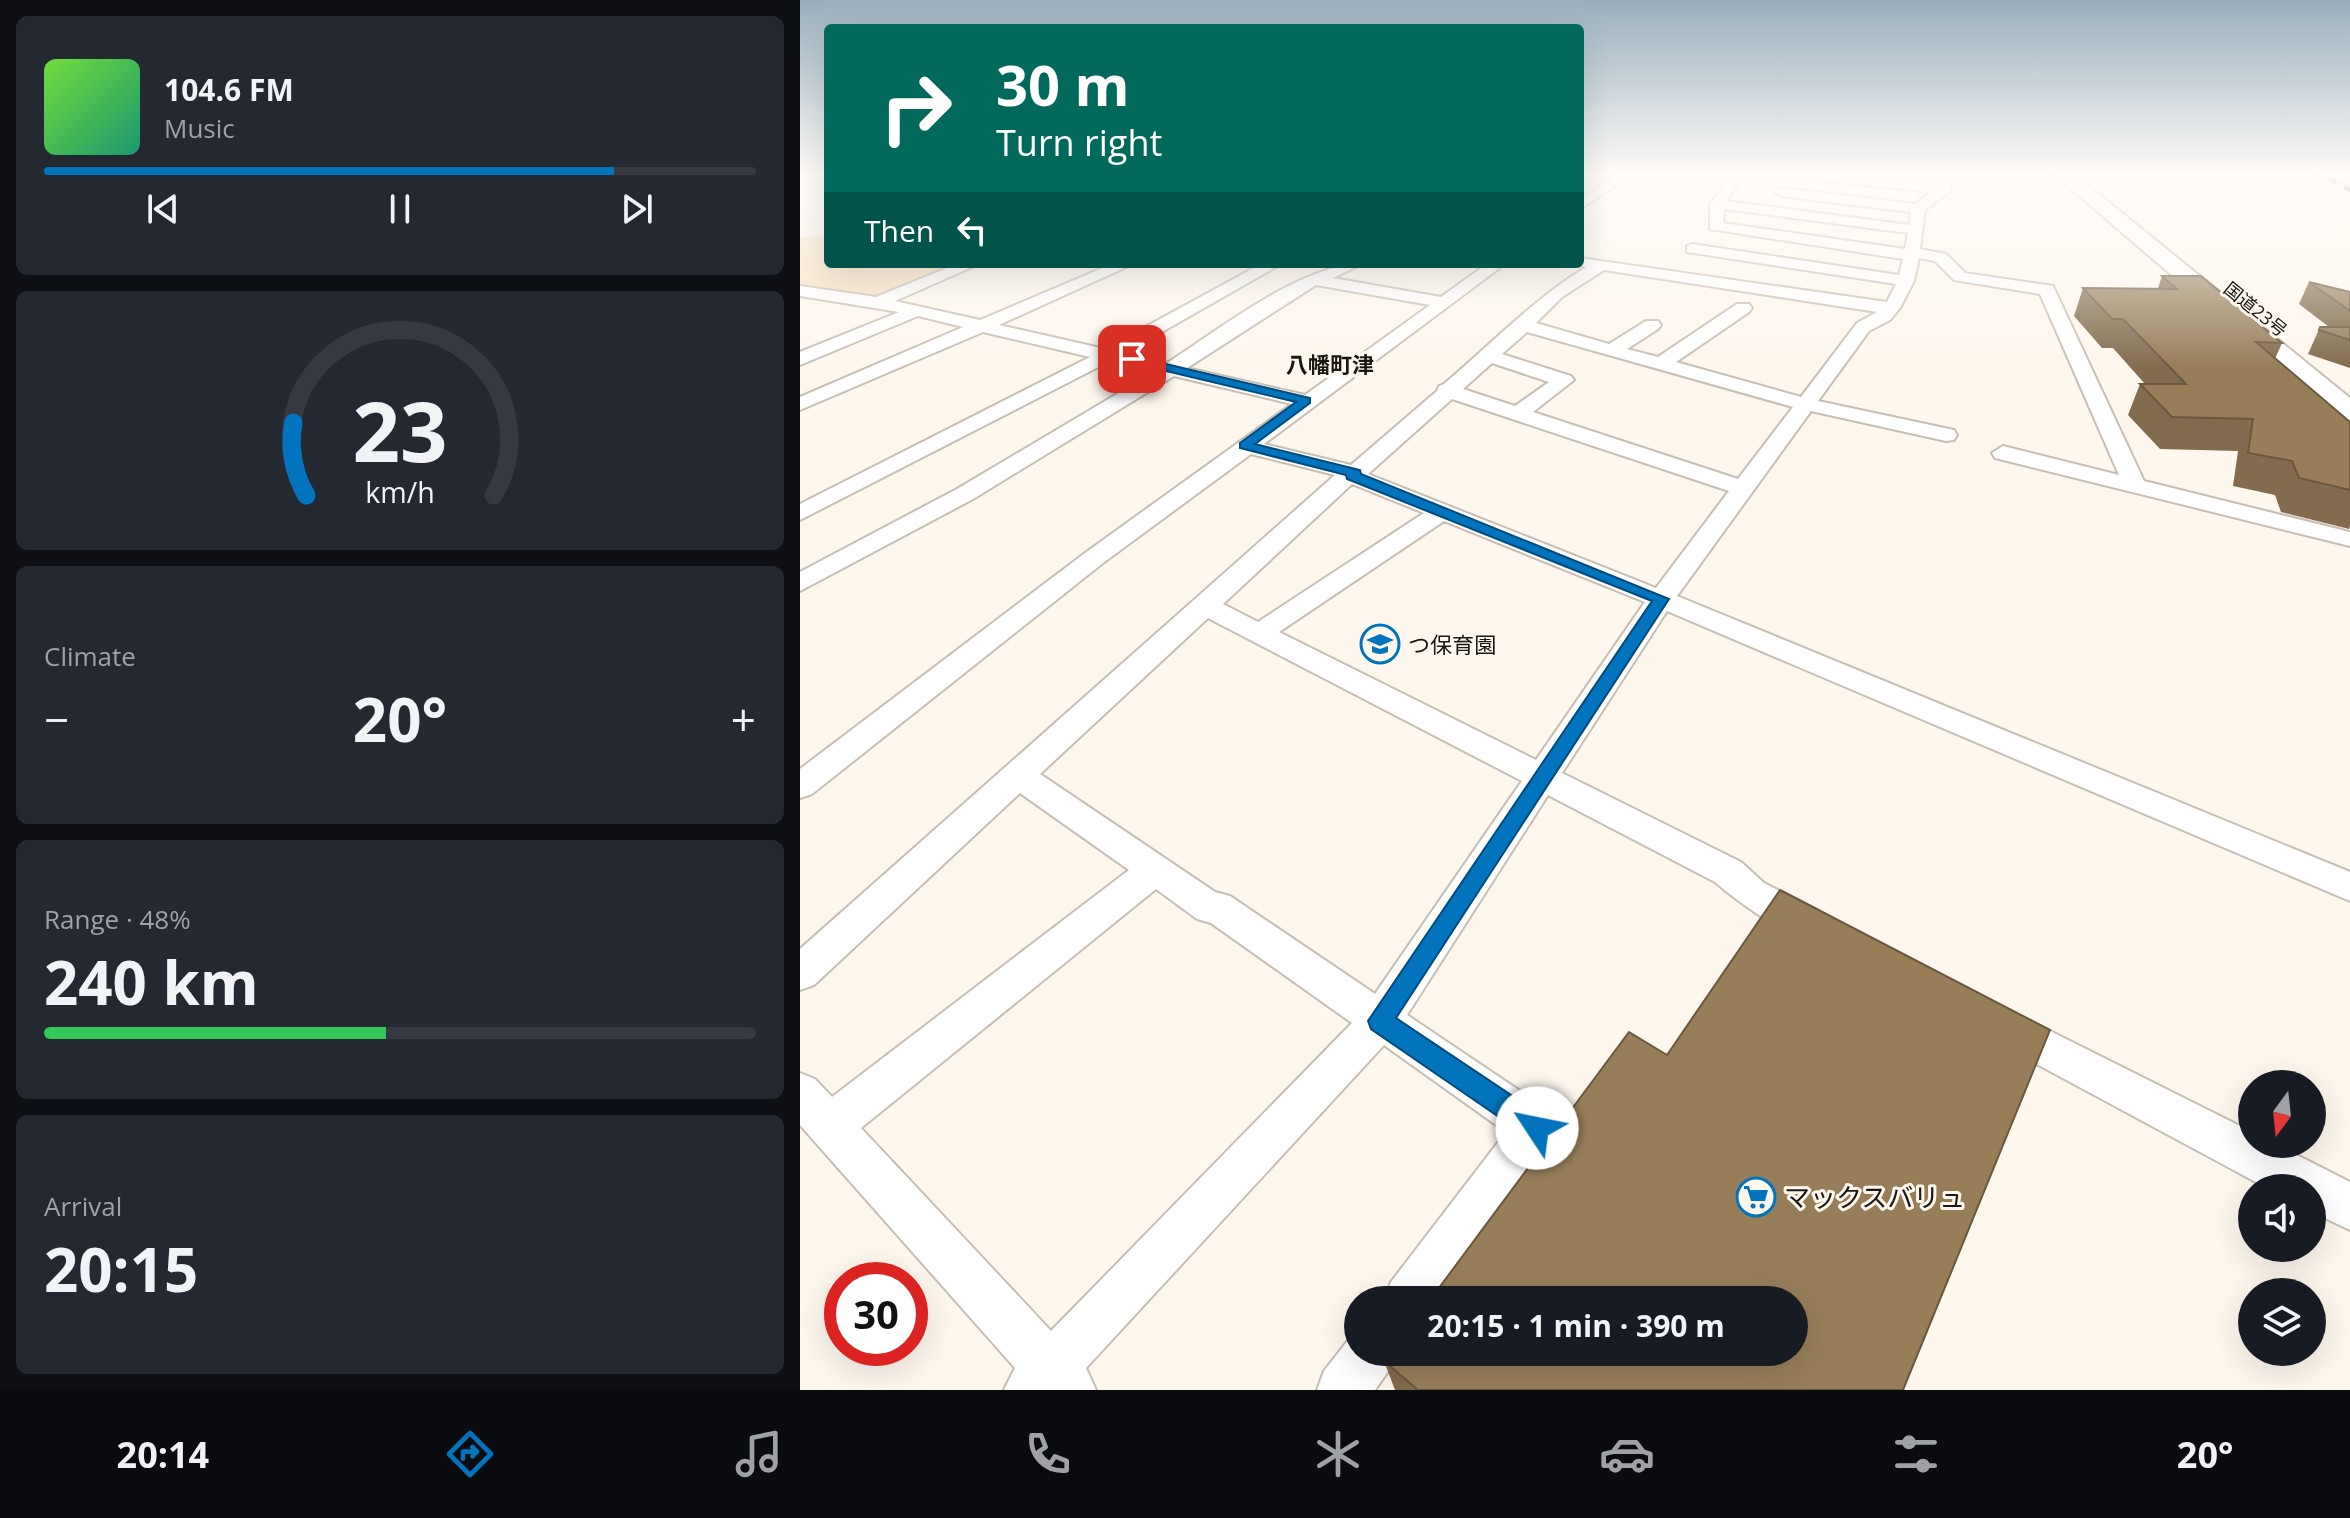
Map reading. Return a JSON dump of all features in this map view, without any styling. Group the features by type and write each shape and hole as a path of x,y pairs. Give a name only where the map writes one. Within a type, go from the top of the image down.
{"highway":[{"name":"国道23号","path":"2141,239 2350,413"},
{"name":"国道23号","path":"2169,239 2350,383"}],"street":[{"path":"1664,273 1702,239"},
{"path":"1808,239 1940,257 1960,277 2047,290 2135,486"},
{"path":"1155,870 814,1110 1050,1383 1380,1021 1661,599 1863,327 1890,309 1906,281 1913,239"},
{"path":"1692,249 1906,281"},
{"path":"1584,263 1890,309"},
{"path":"800,973 1344,479 1489,356 1556,293 1613,267"},
{"path":"878,302 961,268"},
{"path":"951,320 1074,268"},
{"path":"800,404 1116,268"},
{"path":"800,513 1110,354 1266,268"},
{"path":"800,583 965,494 1174,370 1264,307 1344,268"},
{"path":"800,786 1245,446 1491,268"},
{"path":"1315,280 1443,302"},
{"path":"800,291 878,302 1306,401"},
{"path":"813,308 840,298"},
{"path":"1660,364 1743,308"},
{"path":"800,359 916,311"},
{"path":"1522,325 1805,404 1946,435"},
{"path":"1612,350 1652,325"},
{"path":"1489,356 1564,380 1517,414"},
{"path":"1446,390 1743,488"},
{"path":"1245,446 1353,474 2350,887"},
{"path":"2003,453 2350,539"},
{"path":"1258,634 1442,512"},
{"path":"1205,606 1728,872 1751,893 1834,937"},
{"path":"1017,775 1210,908 1217,907 1537,1128 1419,1286"},
{"path":"1974,1010 2350,1207"},
{"path":"1343,1390 1361,1366"}],"shaded area":[{"path":"800,239 824,239 824,268 946,268 868,297 800,285"}],"building":[{"path":"2162,276 2201,276 2282,343 2256,342 2350,422 2350,490 2299,478 2292,461 2248,453 2253,419 2172,417 2140,384 2186,384 2123,319 2112,319 2083,288 2177,289"},
{"path":"2309,282 2350,292 2350,311"},
{"path":"2320,327 2350,327 2350,340 2319,330"},
{"name":"マックスバリュ","path":"1780,890 2050,1030 1903,1390 1418,1390 1390,1366 1808,1366 1808,1286 1440,1286 1629,1032 1667,1055"}],"place":[{"name":"つ保育園","path":"1380,644"},
{"name":"マックスバリュ","path":"1756,1197"}],"district":[{"name":"八幡町津","path":"1330,364"}],"route":[{"path":"1132,359 1306,401 1245,446 1355,473 1352,476 1661,599 1380,1021 1537,1128"}]}
